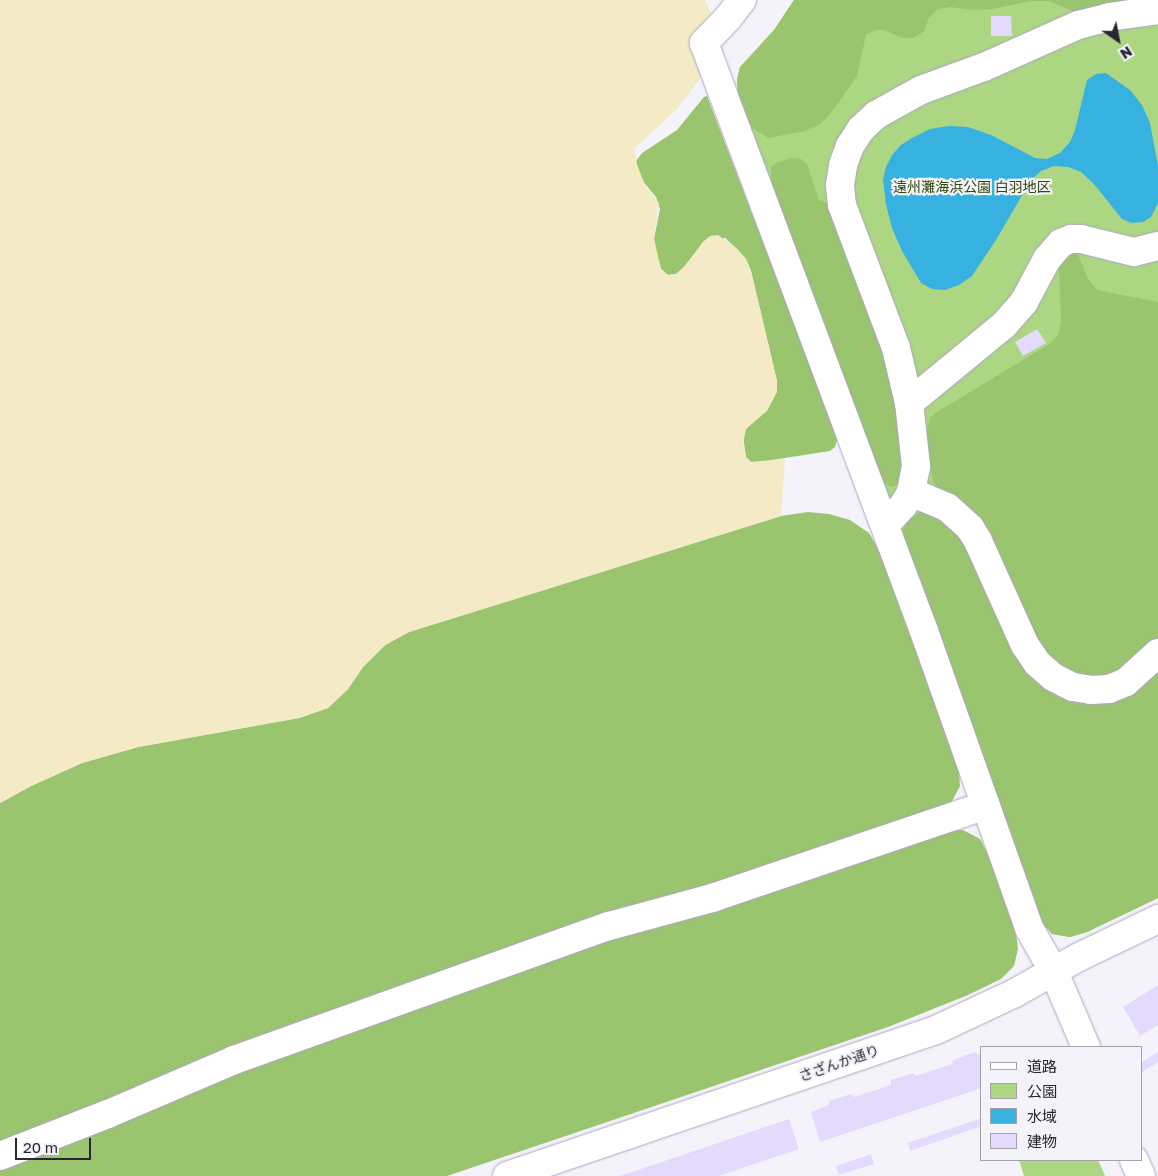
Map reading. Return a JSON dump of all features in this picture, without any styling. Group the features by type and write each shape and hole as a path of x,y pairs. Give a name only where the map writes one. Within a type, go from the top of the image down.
{"street":[{"path":"742,0 704,43 885,525 1029,928 1054,972 1086,1046"},
{"path":"885,525 904,506 911,492 916,466 909,403 887,321 842,205 840,184 843,165 850,146 861,129 876,115 921,90 984,67 1078,25 1158,10"},
{"path":"909,403 1004,325 1024,302 1047,259 1061,243 1081,239 1134,252 1158,246"},
{"path":"911,492 947,507 970,528 978,541 1025,645 1037,663 1053,677 1073,687 1090,690 1109,689 1126,682 1158,653"},
{"path":"0,1156 108,1114 234,1060 608,926 712,898 986,805"},
{"name":"さざんか通り","path":"507,1176 936,1030 1000,1001 1158,919"},
{"path":"1134,1161 1141,1176"}],"green space":[{"name":"遠州灘海浜公園 白羽地区","path":"794,0 1158,0 1158,898 1087,932 1070,937 1052,934 1041,922 937,626 738,95 737,80 740,67 774,30"},
{"path":"794,0 1158,0 1080,14 1049,1 1031,1 992,9 973,10 950,7 938,9 929,18 924,31 914,38 903,38 884,30 876,30 866,35 857,76 831,113 820,124 805,131 768,138 755,130 747,119 738,95 737,80 740,67 774,30"},
{"path":"707,96 836,433 835,447 830,451 758,462 751,462 746,457 743,436 746,429 777,392 777,381 751,271 746,259 737,249 725,238 704,241 684,267 676,274 668,275 661,269 658,261 654,239 660,209 656,197 641,179 636,161 642,153 677,130 704,97"},
{"path":"792,158 801,159 807,164 819,200 830,205 891,369 903,466 902,477 898,484 892,487 885,484 881,477 771,183 771,167 778,162"},
{"path":"1069,252 1078,254 1087,277 1097,290 1158,302 1158,640 1133,663 1106,679 1076,678 1045,656 933,481 926,433 930,418 937,412 1048,345 1058,335 1061,323 1059,265"},
{"path":"925,509 953,523 1069,697 1158,666 1158,898 1087,932 1070,937 1052,934 1041,922 904,539 903,530 908,520"},
{"path":"808,512 829,514 850,520 869,533 880,552 959,770 960,786 951,803 0,1146 0,803 31,786 82,763 138,747 299,718 328,708 348,689 363,667 385,645 409,632 781,516"},
{"path":"963,830 980,839 988,854 1016,934 1018,949 1014,966 1001,979 968,995 888,1027 447,1176 0,1176 0,1166 238,1069 611,935 940,831"},
{"path":"1019,1161 1098,1161 1105,1176 1024,1176"}],"sand":[{"path":"0,0 705,0 711,14 689,39 702,76 676,110 635,148 637,165 646,187 659,203 654,239 661,269 668,275 676,274 684,267 704,241 710,236 718,235 737,249 746,259 751,271 777,381 777,392 767,411 746,429 743,444 746,457 751,462 785,459 781,516 409,632 385,645 363,667 348,689 328,708 299,718 138,747 82,763 31,786 0,803"}],"water":[{"path":"1106,73 1130,90 1142,105 1150,123 1158,166 1158,203 1151,217 1143,222 1132,223 1122,219 1094,184 1081,172 1068,167 1054,166 1041,171 1031,180 996,240 972,276 959,285 945,290 932,289 921,283 902,251 892,228 886,204 883,180 886,167 892,155 901,145 912,138 930,129 949,126 968,127 991,135 1035,158 1047,159 1060,153 1070,142 1075,130 1087,80 1096,74"}],"building":[{"path":"991,16 1011,16 1012,36 991,36"},
{"path":"1037,329 1046,343 1023,356 1015,342"},
{"path":"1158,985 1158,1025 1140,1036 1123,1007"},
{"path":"975,1052 980,1054 980,1089 820,1142 811,1112 829,1105 829,1101 851,1094 854,1097 891,1085 891,1080 913,1073 916,1076 952,1064 953,1060"},
{"path":"1158,1052 1158,1062 1143,1071 1143,1061"},
{"path":"789,1119 799,1149 719,1176 620,1176"},
{"path":"980,1119 980,1127 910,1151 908,1143"},
{"path":"871,1154 874,1164 839,1175 836,1166"}]}
